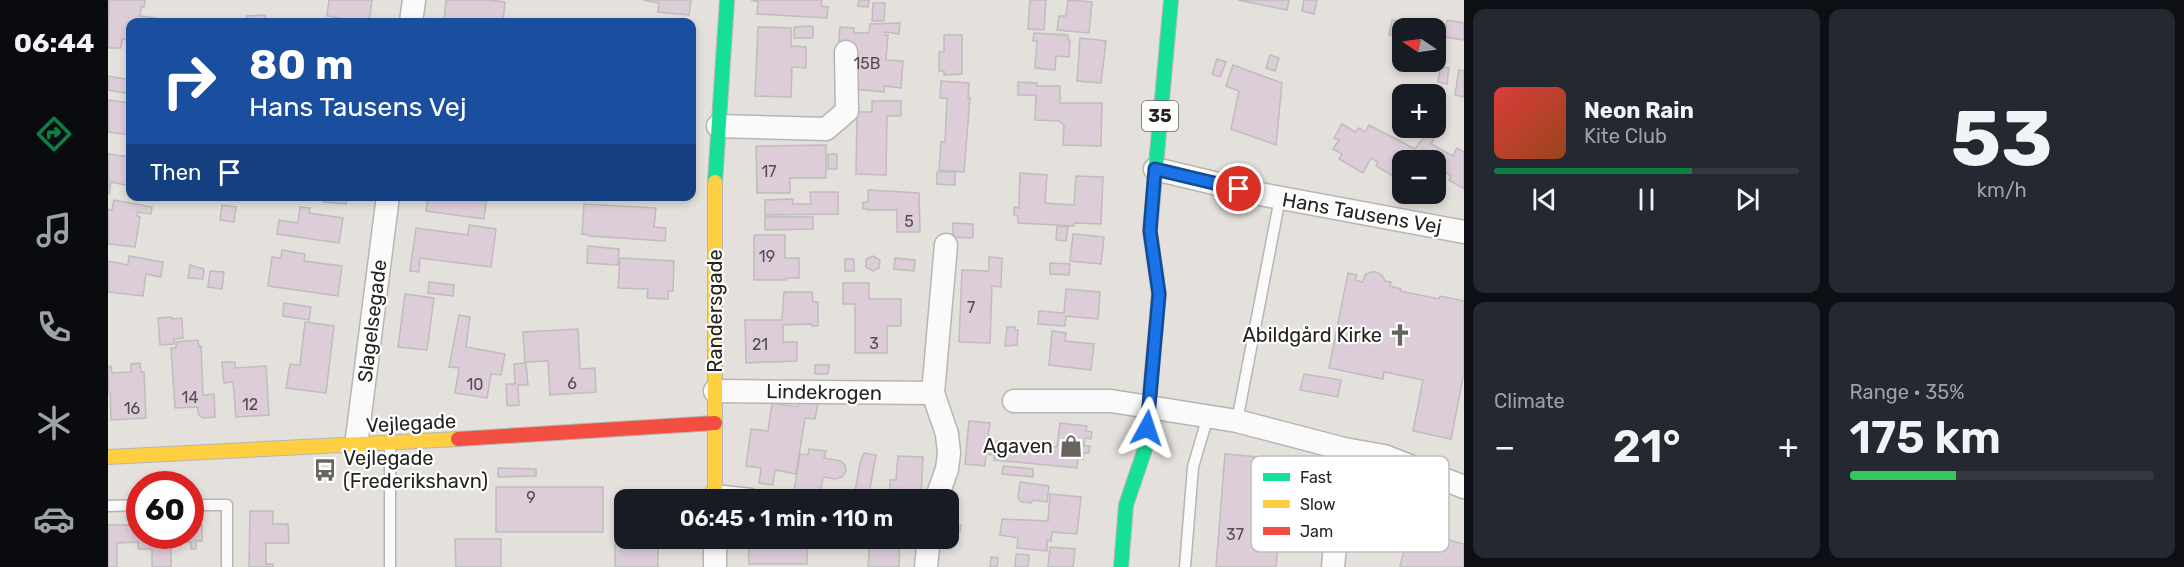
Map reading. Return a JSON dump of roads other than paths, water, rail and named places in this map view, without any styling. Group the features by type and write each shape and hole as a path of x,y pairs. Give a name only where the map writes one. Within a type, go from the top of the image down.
{"street":[{"path":"412,18 414,0"},
{"name":"Randersgade","path":"715,489 715,164 727,0"},
{"name":"35","path":"1121,567 1126,505 1144,449 1159,294 1150,231 1171,0"},
{"path":"718,126 826,129 847,111 846,52"},
{"name":"Hans Tausens Vej","path":"1155,169 1280,198 1464,232"},
{"name":"Slagelsegade","path":"356,446 387,201"},
{"name":"35","path":"1140,259 1150,231"},
{"path":"940,489 947,469 949,453 947,434 933,393 946,245"},
{"name":"Lindekrogen","path":"715,391 933,393"},
{"path":"1014,401 1111,401 1149,406 1237,421 1344,449 1384,456"},
{"name":"Vejlegade","path":"108,457 356,446 715,423"},
{"path":"1343,456 1344,449"},
{"name":"35","path":"1121,472 1120,484 1126,505"},
{"path":"1449,481 1464,487"},
{"path":"715,549 715,567"},
{"path":"926,567 928,549"},
{"path":"1333,567 1334,552"}],"lane":[{"path":"1237,421 1280,198"},
{"path":"1185,567 1193,466 1208,416"},
{"path":"390,444 390,567"},
{"path":"204,505 227,505 227,567"},
{"path":"108,506 126,506"}],"place":[{"name":"Abildgård Kirke","path":"1400,335"},
{"name":"Agaven","path":"1071,446"},
{"name":"Vejlegade (Frederikshavn)","path":"325,470"}]}
